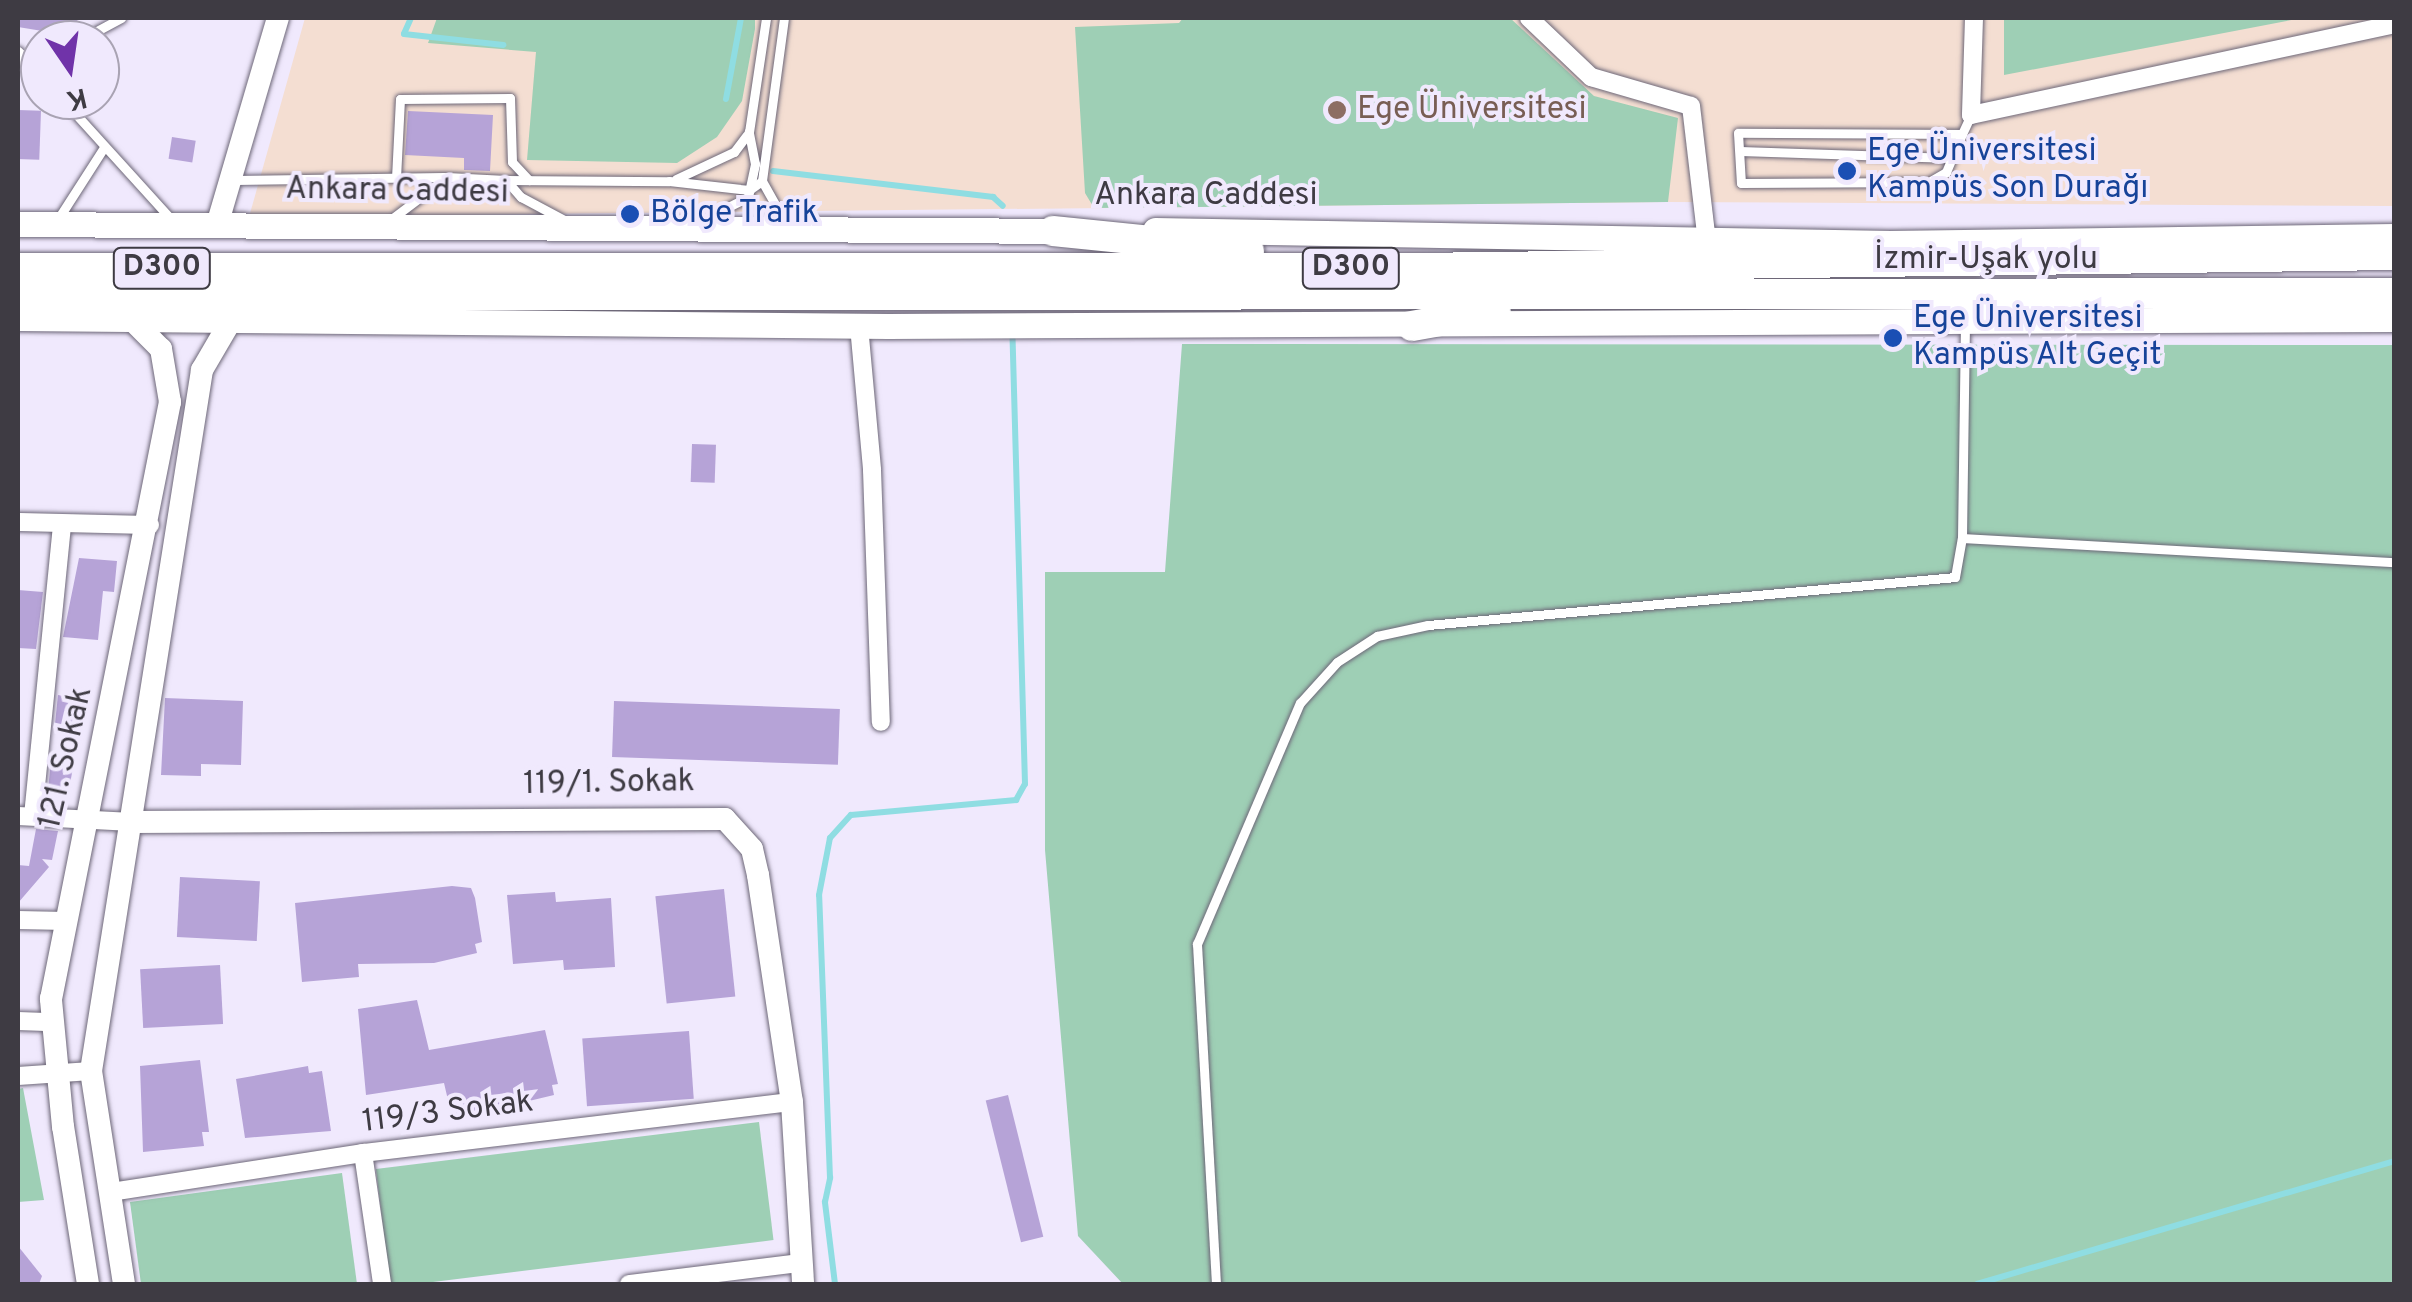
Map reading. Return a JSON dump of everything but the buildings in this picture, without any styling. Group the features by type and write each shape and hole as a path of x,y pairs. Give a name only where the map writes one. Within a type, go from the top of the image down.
{"highway":[{"path":"1053,232 1416,268"},
{"path":"2316,255 2394,238"},
{"name":"D300","path":"18,296 306,284 2394,256"},
{"name":"D300","path":"18,268 306,284 1577,296"},
{"path":"2286,293 2394,309"},
{"name":"İzmir-Uşak yolu","path":"1577,296 2394,293"},
{"path":"1412,326 1577,296"}],"main road":[{"name":"Ankara Caddesi","path":"18,224 1053,232 1268,228 1707,242 2394,238"},
{"path":"18,318 859,326 1966,326 2394,320"}],"street":[{"path":"217,225 278,18"},
{"path":"1529,18 1591,77 1691,106 1707,242"},
{"path":"1974,18 1971,115 2394,24"},
{"name":"121. Sokak","path":"88,1284 53,1022 66,921 150,525 169,370 161,349 130,318"},
{"path":"124,1284 92,1071 202,370 230,322"},
{"path":"859,326 872,470 881,722"},
{"path":"18,522 150,525"},
{"path":"62,524 25,816 132,822"},
{"name":"119/1. Sokak","path":"132,822 725,819 746,840 755,862 792,1102 802,1274"},
{"path":"18,920 66,921"},
{"path":"18,1021 53,1022"},
{"path":"18,1076 92,1071"},
{"name":"119/3 Sokak","path":"112,1192 362,1152 792,1102"},
{"path":"362,1152 382,1284"},
{"path":"629,1284 802,1274"}],"lane":[{"path":"681,230 748,197 755,164 749,132 766,18"},
{"path":"784,18 762,181 791,230"},
{"path":"396,178 400,99 510,98 512,162 530,180"},
{"path":"1962,134 1738,133 1742,182 1929,182 1946,172 1971,115"},
{"path":"79,120 175,223"},
{"path":"669,181 734,152 749,132"},
{"path":"55,224 103,149"},
{"path":"1740,151 1952,158"},
{"path":"233,180 447,177 669,181 749,190 762,181"},
{"path":"382,226 447,177"},
{"path":"506,180 521,197 582,229"},
{"path":"1216,1284 1198,944 1300,702 1337,662 1377,636 1428,625 1955,577 1962,538 1966,326"},
{"path":"1962,538 2394,562"}],"shaded area":[{"name":"Ege Üniversitesi","path":"305,18 2394,18 2394,206 1668,202 249,217"}],"green space":[{"path":"437,18 755,18 755,29 742,101 717,137 677,163 527,160 536,52 428,43"},
{"path":"1183,18 1510,18 1594,96 1678,118 1668,202 1094,208 1085,193 1075,27 1179,23"},
{"path":"2004,18 2302,18 2004,75"},
{"path":"1182,344 2394,345 2394,1284 1123,1284 1078,1236 1045,850 1045,572 1165,572"},
{"path":"23,1088 44,1200 18,1202 18,1089"},
{"path":"759,1122 774,1240 390,1284 376,1169"},
{"path":"342,1173 357,1284 141,1284 130,1202"}],"waterway":[{"path":"411,18 404,34 503,45"},
{"path":"726,99 741,18"},
{"path":"773,171 993,197 1003,206"},
{"path":"835,1284 825,1202 830,1178 819,895 830,838 851,815 1016,800 1025,784 1012,331"},
{"path":"1977,1284 2394,1161"}],"place":[{"name":"Ege Üniversitesi","path":"1337,110"},
{"name":"Ege Üniversitesi Kampüs Son Durağı","path":"1847,171"},
{"name":"Bölge Trafik","path":"630,214"},
{"name":"Ege Üniversitesi Kampüs Alt Geçit","path":"1893,338"}]}
